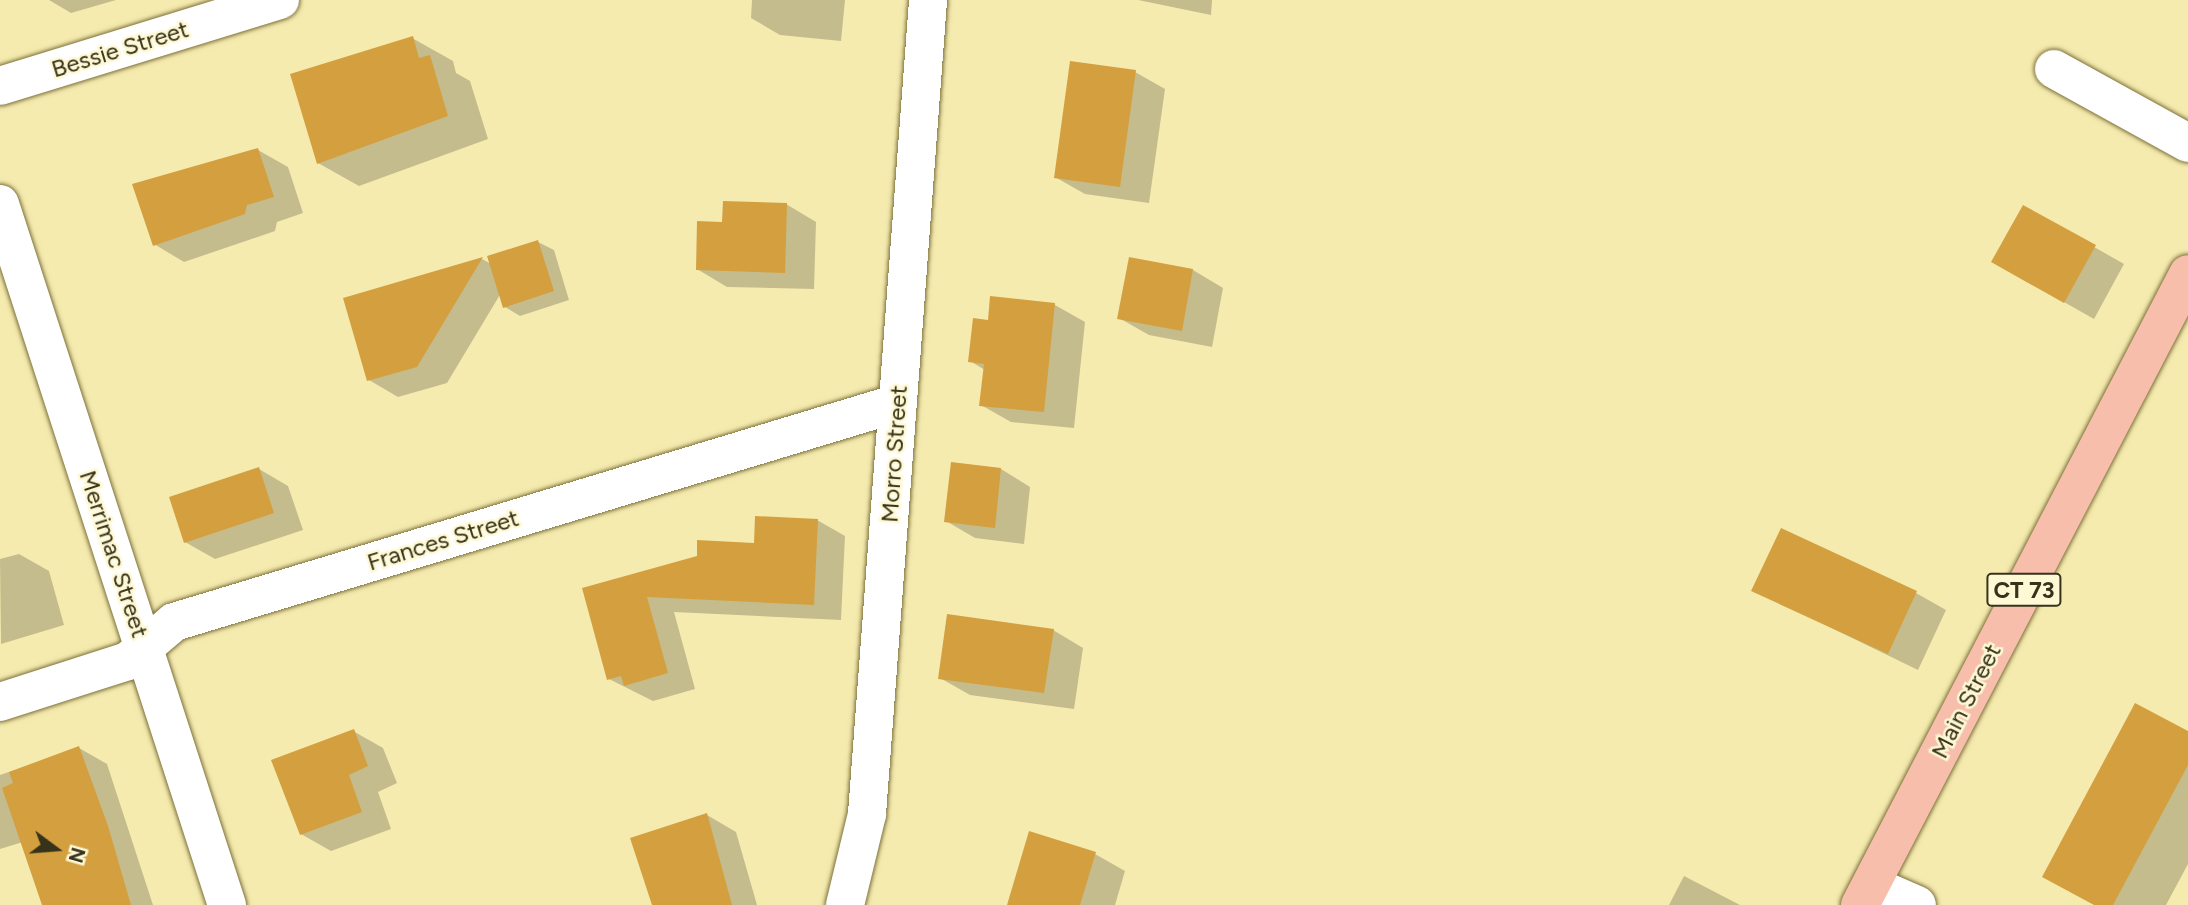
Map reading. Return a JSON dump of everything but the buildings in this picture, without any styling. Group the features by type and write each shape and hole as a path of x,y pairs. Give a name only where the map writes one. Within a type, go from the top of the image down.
{"main road":[{"name":"Main Street","path":"1865,895 2188,274"}],"street":[{"name":"Bessie Street","path":"0,86 280,0"},
{"name":"Morro Street","path":"845,905 867,814 928,0"},
{"path":"2054,69 2188,143"},
{"name":"Merrimac Street","path":"0,204 227,905"},
{"name":"Frances Street","path":"0,702 128,661 174,622 898,403"},
{"path":"1865,895 1917,905"}]}
